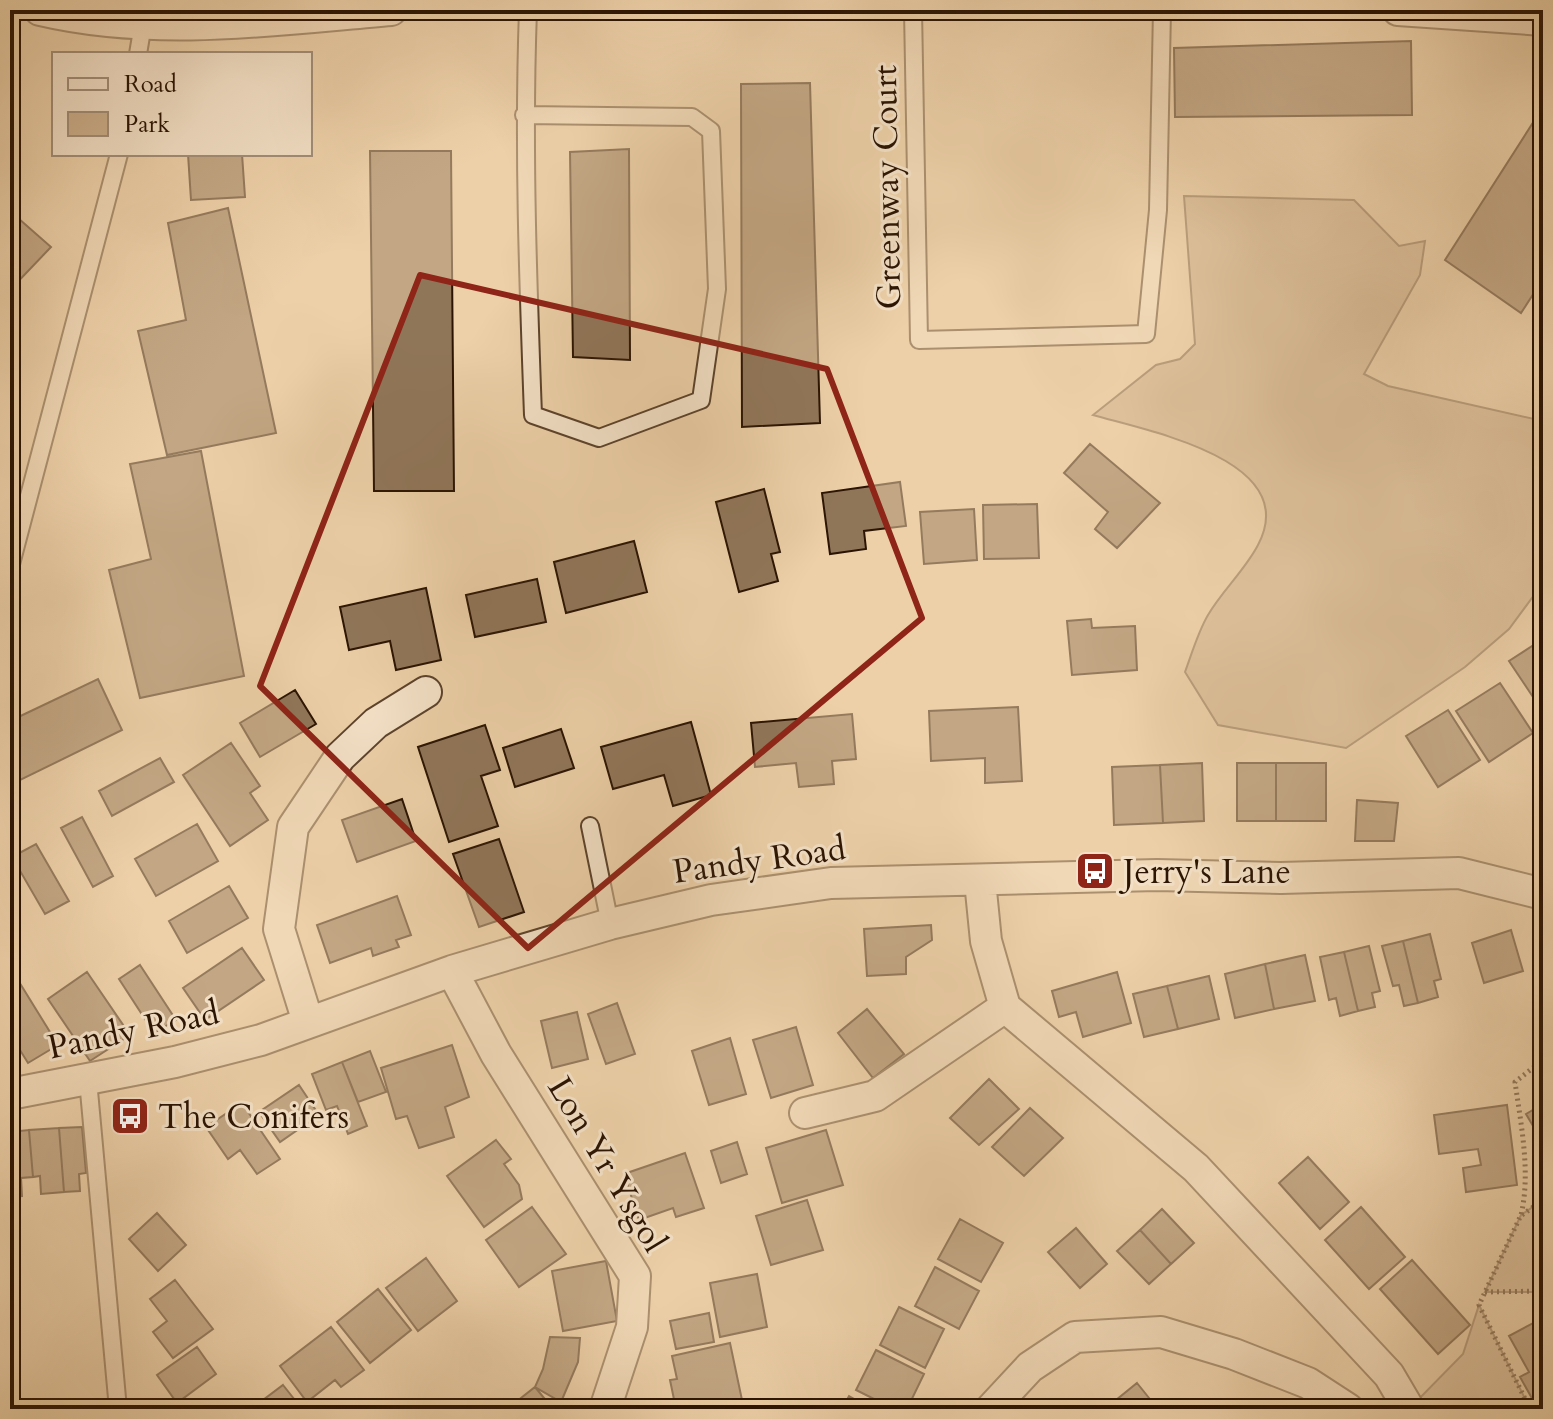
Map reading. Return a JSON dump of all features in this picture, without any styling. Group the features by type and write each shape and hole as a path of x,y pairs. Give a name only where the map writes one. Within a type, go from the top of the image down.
{"street":[{"path":"40,10 104,22 140,39 244,22 391,10"},
{"path":"1398,10 1543,20"},
{"path":"308,1022 279,929 293,827 340,757 376,723 426,692"},
{"name":"Pandy Road","path":"10,1094 175,1062 261,1040 452,971 610,924 711,900 831,883 1157,875 1281,878 1459,873 1543,894"},
{"path":"980,881 986,941 1005,1007 1196,1168 1389,1375 1409,1409"},
{"name":"Lon Yr Ysgol","path":"452,971 496,1054 635,1276 632,1327 605,1409"},
{"path":"805,1113 875,1096 1005,1007"},
{"path":"991,1409 1030,1367 1075,1337 1161,1332 1234,1354 1308,1383 1348,1409"}],"lane":[{"path":"524,115 692,117 711,131 717,289 701,400 599,438 533,415 524,115 528,10"},
{"name":"Greenway Court","path":"913,10 919,340 1146,334 1158,210 1162,10"},
{"path":"10,568 118,156"},
{"path":"590,826 610,924"},
{"path":"88,1080 118,1409"}],"path":[{"path":"1530,1409 1479,1305 1521,1215 1524,1201 1523,1142 1515,1082 1543,1060"},
{"path":"1521,1215 1543,1200"},
{"path":"1485,1292 1543,1291"}],"highlighted area":[{"path":"420,275 827,369 922,618 528,948 260,686"}],"green space":[{"path":"1184,196 1354,200 1399,246 1425,241 1420,275 1364,374 1388,386 1543,421 1543,583 1509,629 1465,667 1346,748 1218,725 1185,672 1208,615 1258,545 1266,516 1259,491 1240,471 1213,454 1148,430 1093,415 1156,365 1180,359 1195,344"},
{"path":"1543,1200 1543,1292 1485,1292 1521,1215"},
{"path":"1479,1305 1530,1409 1409,1409 1463,1354"}],"building":[{"path":"1411,41 1412,115 1175,117 1174,48"},
{"path":"810,83 820,423 742,427 741,84"},
{"path":"1543,107 1543,279 1521,313 1445,260"},
{"path":"629,149 630,360 573,357 570,152"},
{"path":"370,151 451,151 454,491 374,491"},
{"path":"188,156 242,156 245,197 191,200"},
{"path":"228,208 276,433 167,455 138,331 186,320 168,223"},
{"path":"10,211 51,247 10,290"},
{"path":"1090,444 1160,503 1117,548 1095,529 1108,512 1064,473"},
{"path":"201,451 244,676 140,698 109,570 151,559 130,464"},
{"path":"900,482 906,526 864,531 866,549 830,554 822,493"},
{"path":"764,489 780,552 771,554 778,581 739,592 716,502"},
{"path":"1037,504 1039,558 984,559 983,505"},
{"path":"974,509 977,560 924,564 920,512"},
{"path":"634,541 647,592 566,613 554,562"},
{"path":"537,579 546,622 475,637 466,595"},
{"path":"426,588 441,660 396,670 390,641 349,650 340,607"},
{"path":"1091,619 1092,628 1135,626 1137,670 1072,675 1067,621"},
{"path":"1543,639 1543,712 1509,661"},
{"path":"98,679 122,730 14,783 10,775 10,721"},
{"path":"1500,683 1533,733 1489,762 1456,711"},
{"path":"295,690 316,724 260,757 240,723"},
{"path":"1018,707 1022,781 985,783 985,758 931,761 929,711"},
{"path":"1448,710 1480,760 1438,787 1406,736"},
{"path":"852,714 856,759 832,761 834,784 799,787 796,763 755,767 751,723"},
{"path":"691,722 711,795 673,806 664,775 613,789 601,747"},
{"path":"485,725 500,770 481,776 498,826 449,842 418,747"},
{"path":"561,729 574,768 515,787 503,748"},
{"path":"231,743 260,786 250,793 268,820 230,846 183,775"},
{"path":"160,758 174,782 112,816 99,791"},
{"path":"1202,763 1204,821 1163,823 1160,765"},
{"path":"1237,763 1276,763 1276,821 1237,821"},
{"path":"1276,763 1326,763 1326,821 1276,821"},
{"path":"1160,765 1163,823 1114,825 1112,767"},
{"path":"402,799 416,841 357,862 342,820"},
{"path":"1357,800 1398,803 1394,841 1355,841"},
{"path":"82,817 113,876 93,887 61,828"},
{"path":"197,824 218,861 156,896 135,859"},
{"path":"499,839 524,912 479,927 453,854"},
{"path":"36,844 69,901 45,914 12,857"},
{"path":"229,886 248,918 187,953 169,921"},
{"path":"397,896 411,935 396,940 399,947 373,956 371,948 330,963 317,925"},
{"path":"931,925 932,940 906,957 906,974 867,976 864,929"},
{"path":"1511,930 1523,971 1484,983 1472,943"},
{"path":"1430,934 1441,979 1434,981 1438,997 1418,1003 1403,941"},
{"path":"1403,941 1418,1003 1404,1006 1399,985 1393,986 1382,946"},
{"path":"1369,946 1380,991 1372,993 1375,1007 1358,1011 1344,952"},
{"path":"242,948 264,980 205,1020 183,988"},
{"path":"1344,952 1358,1011 1340,1016 1336,998 1329,1000 1320,957"},
{"path":"1305,955 1315,1001 1274,1009 1265,964"},
{"path":"1265,964 1274,1009 1235,1018 1225,974"},
{"path":"140,965 176,1020 154,1033 119,979"},
{"path":"87,972 130,1035 90,1061 48,999"},
{"path":"1117,972 1131,1023 1083,1037 1076,1012 1059,1017 1052,991"},
{"path":"1209,976 1219,1019 1178,1029 1167,986"},
{"path":"21,985 58,1045 28,1063 10,1034 10,992"},
{"path":"1167,986 1178,1029 1144,1037 1133,994"},
{"path":"617,1003 635,1054 606,1064 588,1014"},
{"path":"867,1009 904,1054 873,1078 838,1033"},
{"path":"577,1012 588,1059 552,1068 541,1021"},
{"path":"796,1027 813,1085 771,1098 753,1040"},
{"path":"730,1038 746,1094 709,1105 692,1051"},
{"path":"452,1045 469,1097 445,1107 454,1137 419,1148 407,1116 396,1119 381,1068"},
{"path":"370,1051 386,1092 358,1102 342,1062"},
{"path":"342,1062 367,1126 348,1134 337,1106 326,1110 312,1074"},
{"path":"989,1079 1019,1109 979,1145 950,1118"},
{"path":"299,1085 319,1115 280,1142 259,1112"},
{"path":"242,1103 280,1159 257,1174 240,1150 228,1159 206,1127"},
{"path":"1543,1104 1543,1134 1539,1136 1526,1114"},
{"path":"1507,1105 1517,1185 1466,1192 1463,1168 1481,1165 1478,1149 1439,1154 1434,1115"},
{"path":"1030,1108 1063,1138 1024,1176 992,1147"},
{"path":"82,1127 86,1173 79,1174 80,1191 64,1192 59,1128"},
{"path":"59,1128 64,1192 41,1194 40,1176 33,1177 29,1130"},
{"path":"29,1130 33,1177 21,1178 22,1196 10,1197 10,1132"},
{"path":"826,1130 843,1185 782,1203 766,1148"},
{"path":"496,1140 511,1159 504,1164 519,1185 522,1199 484,1227 447,1176"},
{"path":"737,1142 747,1174 721,1183 711,1151"},
{"path":"685,1153 704,1208 676,1217 673,1208 639,1220 624,1174"},
{"path":"1308,1157 1349,1202 1320,1229 1279,1183"},
{"path":"807,1200 823,1250 771,1265 756,1216"},
{"path":"532,1207 566,1254 519,1287 486,1240"},
{"path":"1361,1207 1405,1257 1369,1289 1325,1240"},
{"path":"1162,1209 1194,1243 1171,1264 1140,1230"},
{"path":"157,1213 186,1245 158,1271 129,1239"},
{"path":"960,1219 1003,1243 981,1282 938,1259"},
{"path":"1076,1228 1107,1264 1080,1288 1048,1252"},
{"path":"1140,1230 1171,1264 1149,1284 1117,1251"},
{"path":"426,1258 457,1301 418,1331 386,1288"},
{"path":"1412,1260 1470,1325 1438,1354 1380,1289"},
{"path":"606,1261 617,1321 563,1331 552,1271"},
{"path":"935,1267 979,1291 959,1329 915,1306"},
{"path":"757,1274 767,1327 720,1337 710,1283"},
{"path":"175,1280 213,1329 173,1358 153,1332 167,1321 150,1299"},
{"path":"378,1289 411,1330 370,1363 337,1322"},
{"path":"899,1307 944,1329 925,1368 880,1345"},
{"path":"709,1313 714,1342 676,1349 670,1321"},
{"path":"1537,1321 1543,1333 1543,1409 1538,1409 1520,1377 1529,1372 1509,1336"},
{"path":"331,1327 364,1370 341,1387 335,1380 307,1402 280,1366"},
{"path":"550,1337 580,1338 578,1362 561,1402 535,1387 543,1369"},
{"path":"730,1343 742,1400 701,1409 676,1409 670,1380 677,1379 672,1356"},
{"path":"197,1347 216,1374 177,1403 157,1375"},
{"path":"876,1350 924,1374 907,1409 894,1409 856,1390"},
{"path":"1137,1383 1157,1408 1105,1409"},
{"path":"283,1385 302,1409 251,1409"},
{"path":"535,1387 553,1409 507,1409"},
{"path":"849,1396 872,1409 842,1409"}],"place":[{"name":"Jerry's Lane","path":"1095,871"},
{"name":"The Conifers","path":"130,1116"}]}
